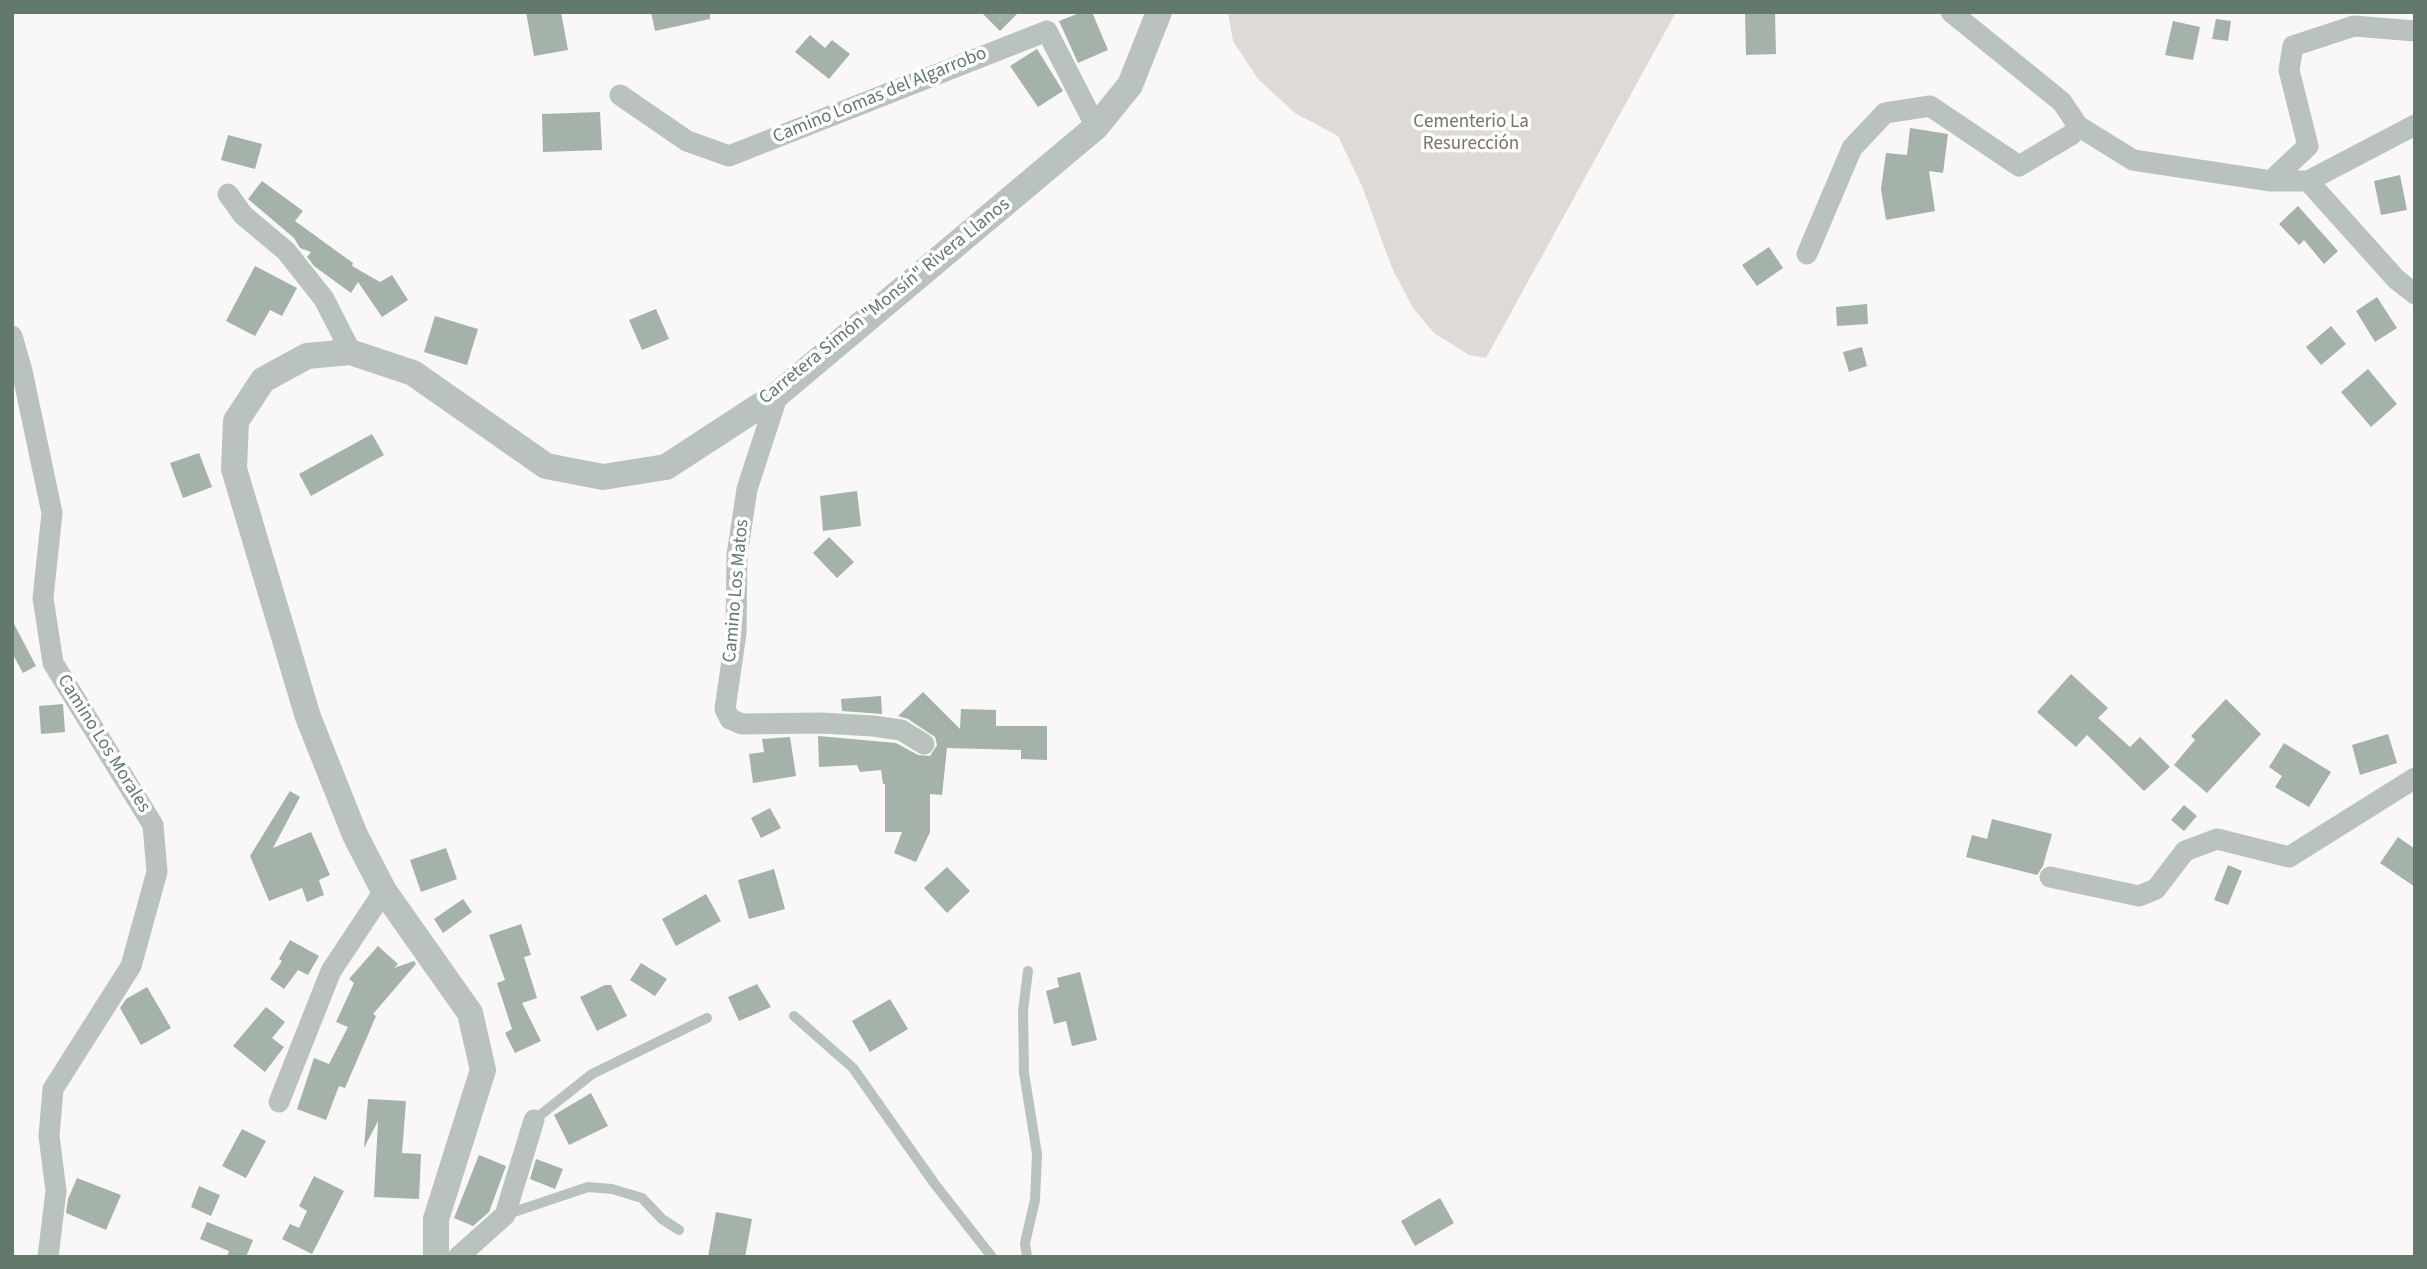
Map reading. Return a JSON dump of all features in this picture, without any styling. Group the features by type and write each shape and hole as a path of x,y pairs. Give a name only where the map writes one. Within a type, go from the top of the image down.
{"street":[{"name":"Carretera Simón \"Monsín\" Rivera Llanos","path":"436,1257 436,1219 483,1070 470,1013 384,891 355,835 308,717 233,469 236,421 263,380 307,356 351,352 413,373 546,466 603,477 666,467 778,394 1096,127 1130,85 1160,12"},
{"path":"1951,12 2062,102 2078,126 2133,160 2271,181 2308,181 2415,125"},
{"path":"2271,181 2308,146 2289,70 2293,46 2354,26 2415,31"},
{"name":"Camino Lomas del Algarrobo","path":"621,95 687,141 729,156 1046,31 1096,127"},
{"path":"1807,254 1852,148 1885,113 1930,106 2019,166 2071,135 2078,126"},
{"path":"2308,181 2396,279 2415,294"},
{"path":"228,194 243,215 286,251 324,299 351,352"},
{"name":"Camino Los Morales","path":"12,336 52,513 43,598 53,663 153,825 157,872 131,966 53,1089 49,1136 56,1191 48,1257"},
{"name":"Camino Los Matos","path":"778,394 747,489 737,555 737,633 725,709 730,719 742,724 821,723 873,726 901,730 923,744"},
{"path":"2050,877 2138,896 2156,889 2185,851 2217,839 2289,857 2415,778"},
{"path":"279,1102 331,971 384,891"},
{"path":"458,1257 505,1215 534,1120"}],"lane":[{"path":"1027,1257 1025,1243 1035,1200 1037,1154 1024,1073 1023,1011 1028,971"},
{"path":"794,1016 853,1068 934,1183 992,1257"},
{"path":"534,1120 592,1074 707,1018"},
{"path":"505,1215 588,1187 612,1189 642,1198 662,1219 679,1230"}],"green space":[{"name":"Cementerio La Resurección","path":"1228,12 1676,12 1486,358 1469,355 1434,333 1413,308 1392,268 1362,186 1338,136 1295,113 1258,79 1233,41"}],"building":[{"path":"526,12 561,12 568,50 534,56"},
{"path":"651,12 710,12 710,19 655,31"},
{"path":"981,12 1019,12 1000,31"},
{"path":"1082,12 1092,12 1108,50 1078,63 1059,21"},
{"path":"1775,12 1776,54 1746,55 1745,13"},
{"path":"2216,19 2231,21 2228,41 2212,39"},
{"path":"2173,21 2200,27 2193,60 2165,55"},
{"path":"810,35 825,48 832,40 850,54 829,79 795,52"},
{"path":"1037,49 1063,91 1038,107 1010,66"},
{"path":"600,112 602,150 543,152 542,114"},
{"path":"1910,128 1948,134 1943,173 1929,171 1935,211 1886,220 1881,189 1886,153 1907,155"},
{"path":"228,135 262,144 255,169 221,160"},
{"path":"2400,175 2407,210 2381,215 2374,181"},
{"path":"262,181 303,211 295,221 353,263 352,266 380,282 392,275 408,300 382,317 358,282 351,293 314,266 307,257 311,252 300,248 294,238 248,199"},
{"path":"2298,206 2338,251 2324,264 2304,240 2299,245 2279,224"},
{"path":"1769,247 1783,268 1757,286 1742,265"},
{"path":"255,266 297,288 282,316 270,310 255,336 226,321"},
{"path":"2377,297 2397,328 2375,342 2356,311"},
{"path":"1867,304 1868,324 1837,326 1836,307"},
{"path":"656,309 669,339 642,350 629,320"},
{"path":"435,316 478,329 467,365 424,352"},
{"path":"2331,326 2346,344 2321,365 2306,347"},
{"path":"1862,347 1867,366 1849,372 1843,352"},
{"path":"2368,369 2397,404 2371,427 2341,392"},
{"path":"372,434 384,455 311,496 299,474"},
{"path":"199,453 212,487 183,498 170,463"},
{"path":"857,491 861,526 823,531 820,496"},
{"path":"829,537 854,562 837,578 813,553"},
{"path":"12,620 36,666 23,673 12,653"},
{"path":"2071,674 2108,708 2098,718 2130,747 2140,737 2170,767 2144,791 2087,735 2076,747 2037,712"},
{"path":"923,692 960,729 961,709 996,710 996,726 1047,726 1047,760 1021,759 1021,750 947,748 942,795 930,794 930,832 916,862 894,853 902,832 885,832 885,784 881,770 860,772 857,765 819,767 818,736 896,743 918,755 930,756 937,745 935,737 908,719 898,716"},
{"path":"881,696 882,714 842,711 841,699"},
{"path":"2226,699 2261,734 2207,793 2174,765 2195,740 2191,736"},
{"path":"63,704 65,732 41,734 39,706"},
{"path":"2388,734 2397,763 2360,775 2352,745"},
{"path":"790,737 796,776 753,783 749,754 764,752 762,739"},
{"path":"2284,743 2331,772 2309,807 2275,787 2282,776 2269,767"},
{"path":"290,791 300,797 273,848 311,832 330,875 319,880 324,895 307,902 302,888 269,901 250,856"},
{"path":"2184,805 2197,816 2184,831 2171,820"},
{"path":"770,808 781,828 761,838 751,818"},
{"path":"1992,819 2052,834 2043,866 2037,875 1966,857 1972,835 1987,839"},
{"path":"2398,837 2415,849 2415,887 2380,863"},
{"path":"446,848 457,879 421,892 410,860"},
{"path":"2228,865 2242,871 2228,905 2214,900"},
{"path":"947,867 970,891 947,913 924,888"},
{"path":"774,869 785,909 749,919 738,880"},
{"path":"706,894 721,921 676,946 662,919"},
{"path":"463,899 472,912 443,933 434,919"},
{"path":"521,924 531,955 524,957 537,998 522,1003 541,1041 515,1053 505,1033 512,1029 497,983 505,980 489,935"},
{"path":"290,940 319,956 308,975 298,970 284,989 270,979 282,961 279,959"},
{"path":"378,946 398,964 394,968 414,961 416,964 373,1014 376,1016 345,1088 339,1086 326,1120 297,1109 314,1058 329,1064 348,1027 336,1022 354,983 349,979"},
{"path":"641,963 667,979 655,996 630,980"},
{"path":"1080,972 1097,1040 1072,1046 1066,1021 1054,1024 1046,991 1059,987 1057,978"},
{"path":"757,984 771,1007 739,1021 728,997"},
{"path":"605,985 611,985 627,1016 597,1031 580,997"},
{"path":"147,987 171,1028 141,1045 120,1008 126,999"},
{"path":"890,999 908,1029 870,1052 852,1021"},
{"path":"266,1007 285,1022 272,1038 284,1047 265,1072 233,1046"},
{"path":"591,1093 608,1126 569,1145 554,1115"},
{"path":"368,1099 406,1101 402,1153 421,1154 419,1199 374,1197 378,1121 364,1148"},
{"path":"242,1129 266,1141 246,1178 222,1166"},
{"path":"479,1155 506,1166 489,1212 473,1226 454,1218"},
{"path":"536,1159 563,1169 555,1189 530,1179"},
{"path":"314,1176 344,1191 312,1254 282,1239 290,1224 299,1228 307,1211 299,1206"},
{"path":"77,1178 121,1195 106,1230 66,1213 68,1199"},
{"path":"199,1186 220,1195 211,1216 191,1207"},
{"path":"1440,1198 1454,1223 1415,1246 1401,1221"},
{"path":"716,1212 752,1219 745,1257 708,1257"},
{"path":"207,1222 253,1240 246,1257 227,1257 229,1251 200,1239"}]}
